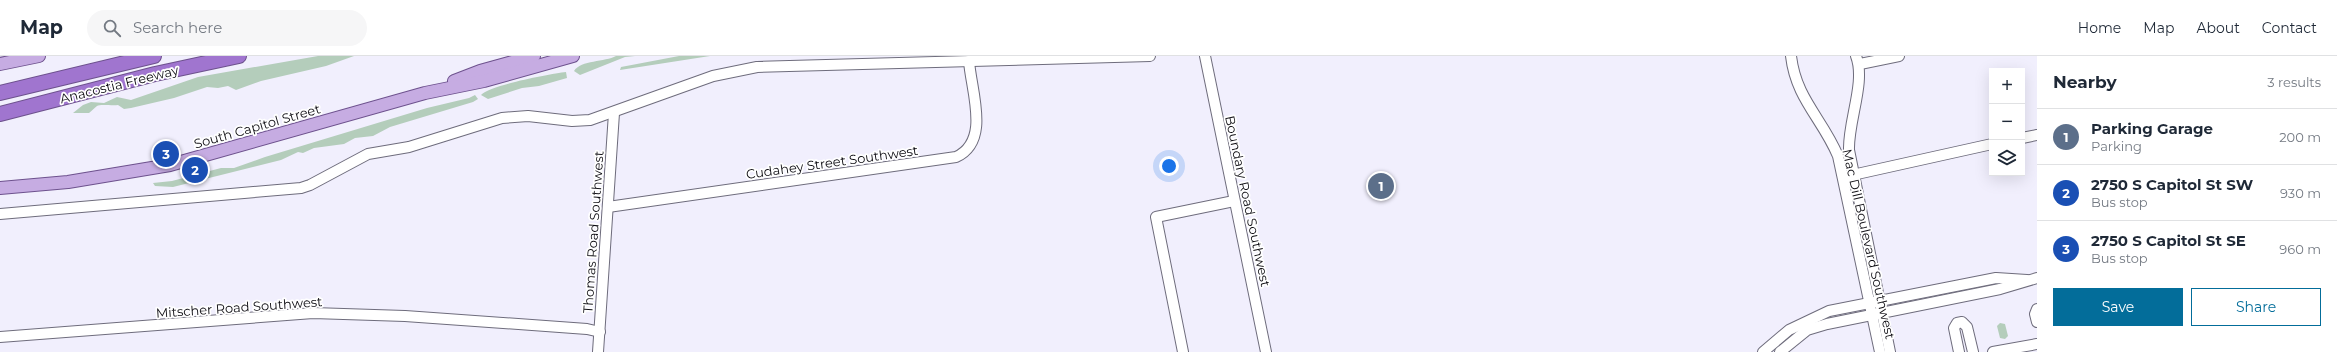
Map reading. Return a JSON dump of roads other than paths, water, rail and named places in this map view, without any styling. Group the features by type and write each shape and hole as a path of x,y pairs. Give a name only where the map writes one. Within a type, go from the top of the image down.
{"highway":[{"name":"Anacostia Freeway","path":"0,93 154,56"},
{"name":"Anacostia Freeway","path":"0,114 155,74 239,56"}],"main road":[{"path":"0,64 39,56"},
{"path":"425,93 480,71 534,56"},
{"path":"425,93 484,81 573,56"},
{"name":"South Capitol Street","path":"0,188 68,182 165,166 425,93"}],"street":[{"path":"0,214 301,188 310,185 368,154 409,147 502,118 528,116 572,121 590,120 614,113 650,97 724,72 767,66 1150,56"},
{"name":"Boundary Road Southwest","path":"1205,56 1266,352"},
{"name":"Mac Dill Boulevard Southwest","path":"1791,56 1799,89 1833,144 1843,178 1880,352"},
{"path":"1858,60 1899,56"},
{"name":"Mac Dill Boulevard Southwest","path":"1858,60 1858,87 1849,136 1854,175 1890,352"},
{"name":"Cudahey Street Southwest","path":"608,207 956,157 971,146 977,130 969,61"},
{"name":"Thomas Road Southwest","path":"598,352 614,113"},
{"path":"2025,137 2037,135"},
{"path":"1843,178 1989,145"},
{"path":"1183,352 1156,217 1234,201"},
{"path":"1763,352 1789,330 1807,320 1829,312 1880,300 1996,278 2032,279"},
{"path":"1780,352 1807,330 1872,314 2000,289 2032,279"},
{"path":"2037,309 2035,314 2037,322"},
{"name":"Mitscher Road Southwest","path":"0,337 313,313 413,317 587,329 600,332"},
{"path":"1959,352 1954,328 1957,324 1962,322 1967,327 1973,352"},
{"path":"1993,352 2037,344"}],"place":[{"name":"2750 S Capitol St SE","path":"166,154"},
{"name":"2750 S Capitol St SW","path":"195,170"},
{"name":"Parking Garage","path":"1381,186"}]}
